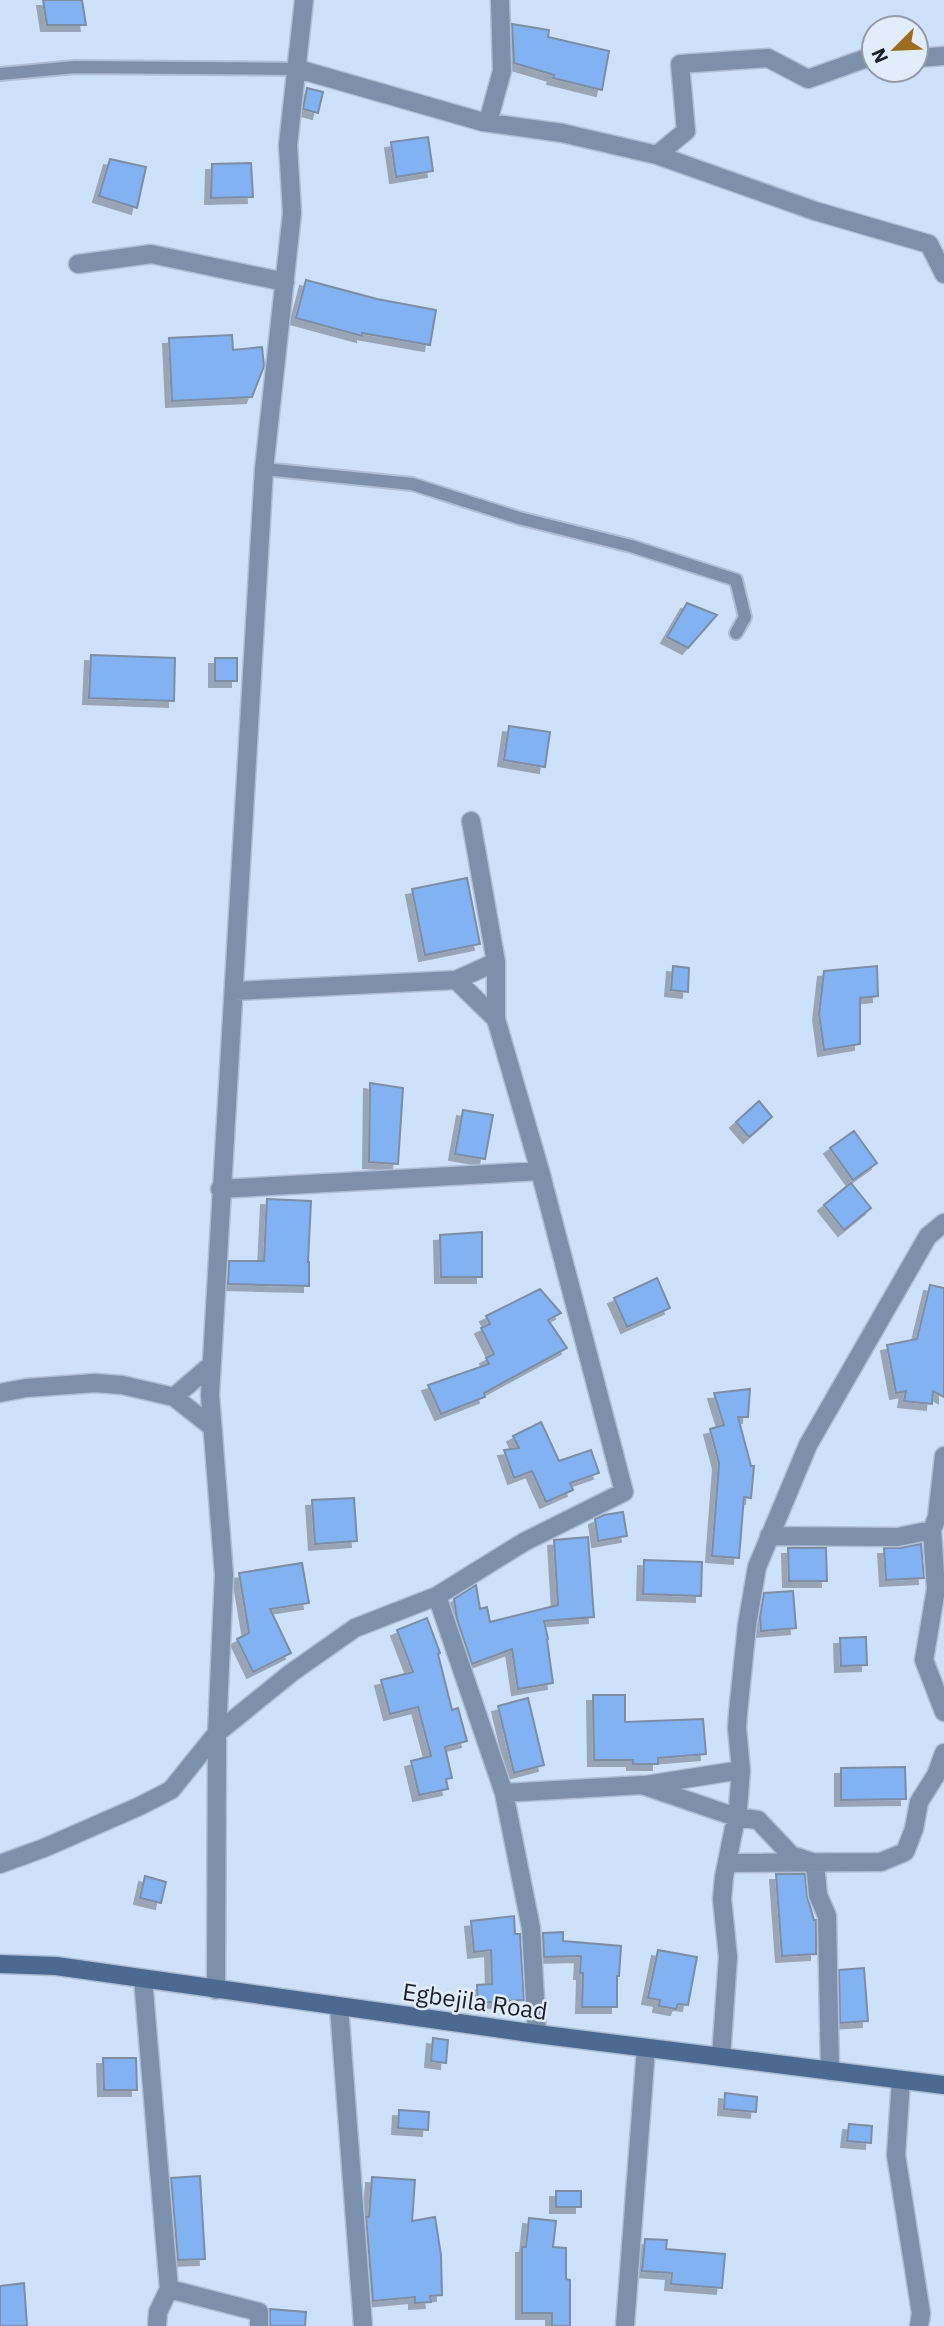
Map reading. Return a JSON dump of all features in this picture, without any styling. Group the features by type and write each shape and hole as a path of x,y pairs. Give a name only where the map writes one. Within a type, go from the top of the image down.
{"street":[{"path":"216,1990 217,1733 224,1575 210,1395 211,1365 264,469 292,214 288,145 304,0"},
{"path":"488,122 502,71 500,0"},
{"path":"657,155 686,131 680,64 768,58 808,79 860,61"},
{"path":"298,69 488,122 562,133 657,155 815,211 929,244 944,274"},
{"path":"78,264 151,254 285,282"},
{"path":"0,1864 44,1848 170,1790 217,1733 291,1673 355,1628 437,1597 524,1542 624,1492 540,1171 496,1019 496,962 471,821"},
{"path":"234,992 456,980 496,962"},
{"path":"456,980 496,1019"},
{"path":"220,1189 540,1171"},
{"path":"721,2057 728,1957 722,1899 741,1770 737,1728 747,1625 757,1567 808,1445 928,1236 944,1223"},
{"path":"174,1397 211,1365"},
{"path":"0,1393 95,1382 122,1385 174,1397 212,1427"},
{"path":"944,1456 937,1517 932,1530 936,1590 924,1660 944,1712"},
{"path":"769,1535 898,1537 932,1530"},
{"path":"437,1597 504,1793 531,1928 537,2034"},
{"path":"727,1863 881,1862 905,1852 914,1829 919,1802 936,1775 944,1753"},
{"path":"504,1793 642,1785 741,1770"},
{"path":"642,1785 736,1817 758,1820 791,1855 815,1863"},
{"path":"815,1863 818,1895 827,1916 830,2071"},
{"name":"Egbejila Road","path":"0,1964 56,1966 537,2034 944,2085"},
{"path":"143,1979 169,2289 158,2312 157,2326"},
{"path":"339,2007 363,2326"},
{"path":"625,2326 646,2048"},
{"path":"901,2080 896,2155 921,2313 919,2326"},
{"path":"169,2289 259,2312 259,2326"}],"lane":[{"path":"0,74 75,67 298,69"},
{"path":"264,469 412,484 519,518 631,546 736,580 745,617 736,632"}],"building":[{"path":"43,0 82,0 86,25 47,25"},
{"path":"512,24 549,30 548,37 609,51 602,90 553,78 554,75 514,63"},
{"path":"307,88 323,92 318,113 303,109"},
{"path":"428,137 433,171 396,177 391,142"},
{"path":"110,159 146,167 137,208 99,196"},
{"path":"251,163 253,197 211,198 212,164"},
{"path":"306,280 377,299 436,310 430,345 362,333 362,336 296,318"},
{"path":"232,335 233,350 262,347 264,366 252,397 172,401 169,338"},
{"path":"687,603 717,615 688,648 667,637"},
{"path":"91,655 175,658 174,701 89,698"},
{"path":"215,658 237,658 237,681 215,681"},
{"path":"509,726 550,732 545,767 504,760"},
{"path":"467,878 480,944 425,955 412,889"},
{"path":"673,966 689,968 688,992 671,990"},
{"path":"877,966 878,996 860,998 860,1044 824,1050 819,1014 824,971"},
{"path":"370,1083 403,1088 398,1164 369,1162"},
{"path":"759,1101 772,1117 749,1137 736,1122"},
{"path":"463,1110 493,1115 485,1159 455,1154"},
{"path":"854,1131 877,1163 853,1180 830,1148"},
{"path":"851,1183 871,1208 844,1230 824,1205"},
{"path":"267,1199 311,1201 309,1286 228,1284 229,1261 264,1261"},
{"path":"482,1232 482,1277 441,1277 440,1235"},
{"path":"657,1278 670,1308 627,1327 614,1298"},
{"path":"930,1285 944,1288 944,1397 933,1391 932,1404 904,1401 906,1391 896,1393 887,1345 917,1339"},
{"path":"540,1289 561,1313 548,1320 567,1348 484,1393 485,1397 441,1414 428,1385 489,1364 486,1358 494,1354 481,1328 490,1324 486,1316"},
{"path":"750,1389 748,1417 738,1417 751,1466 754,1466 751,1498 744,1497 739,1558 712,1556 719,1463 710,1429 724,1425 714,1393"},
{"path":"541,1422 559,1461 591,1450 599,1473 570,1483 573,1490 546,1502 532,1471 514,1478 504,1450 519,1448 513,1436"},
{"path":"354,1498 357,1541 315,1544 312,1500"},
{"path":"623,1512 627,1536 598,1541 595,1519"},
{"path":"588,1537 594,1617 544,1621 553,1683 518,1689 512,1649 472,1664 457,1619 454,1599 476,1585 480,1609 487,1607 490,1622 558,1605 554,1540"},
{"path":"921,1544 924,1578 886,1580 884,1548"},
{"path":"788,1548 826,1548 827,1581 789,1581"},
{"path":"644,1560 702,1562 701,1596 643,1594"},
{"path":"302,1563 309,1603 270,1609 291,1653 253,1672 237,1639 249,1633 239,1573"},
{"path":"793,1591 796,1628 761,1631 764,1593"},
{"path":"427,1618 440,1653 438,1654 452,1710 458,1708 467,1741 445,1747 452,1778 446,1779 448,1789 419,1795 411,1761 431,1756 418,1707 390,1714 381,1680 413,1672 397,1630"},
{"path":"866,1637 867,1665 841,1666 840,1638"},
{"path":"593,1695 625,1695 625,1722 703,1719 706,1754 658,1758 658,1764 633,1764 633,1760 594,1760"},
{"path":"528,1698 544,1765 514,1773 498,1706"},
{"path":"905,1767 906,1799 841,1800 841,1768"},
{"path":"776,1874 805,1874 807,1896 816,1920 816,1954 782,1956"},
{"path":"145,1876 166,1882 161,1903 140,1898"},
{"path":"514,1916 515,1934 520,1934 524,2000 478,2003 477,1985 492,1984 491,1950 474,1952 471,1921"},
{"path":"563,1932 563,1941 621,1946 617,2007 582,2007 581,1956 544,1957 543,1933"},
{"path":"658,1950 697,1957 688,2005 678,2004 676,2009 659,2006 660,2000 648,1998"},
{"path":"864,1968 868,2021 840,2023 839,1970"},
{"path":"433,2038 448,2040 446,2063 431,2061"},
{"path":"103,2058 136,2058 137,2090 104,2090"},
{"path":"725,2093 757,2097 756,2112 724,2109"},
{"path":"399,2110 429,2112 428,2130 398,2128"},
{"path":"849,2124 872,2126 871,2143 847,2141"},
{"path":"200,2176 205,2259 178,2260 171,2178"},
{"path":"372,2177 415,2180 412,2221 435,2217 441,2255 442,2295 430,2296 431,2302 415,2303 415,2297 373,2301 366,2217 369,2217"},
{"path":"556,2191 581,2191 581,2207 556,2207"},
{"path":"529,2218 556,2221 553,2247 566,2248 566,2279 570,2280 570,2326 552,2326 552,2313 522,2313 522,2247 526,2247"},
{"path":"645,2239 667,2240 666,2249 725,2254 722,2288 671,2284 672,2273 642,2271"},
{"path":"24,2283 27,2326 0,2326 0,2286"},
{"path":"270,2309 306,2312 305,2326 270,2326"}]}
